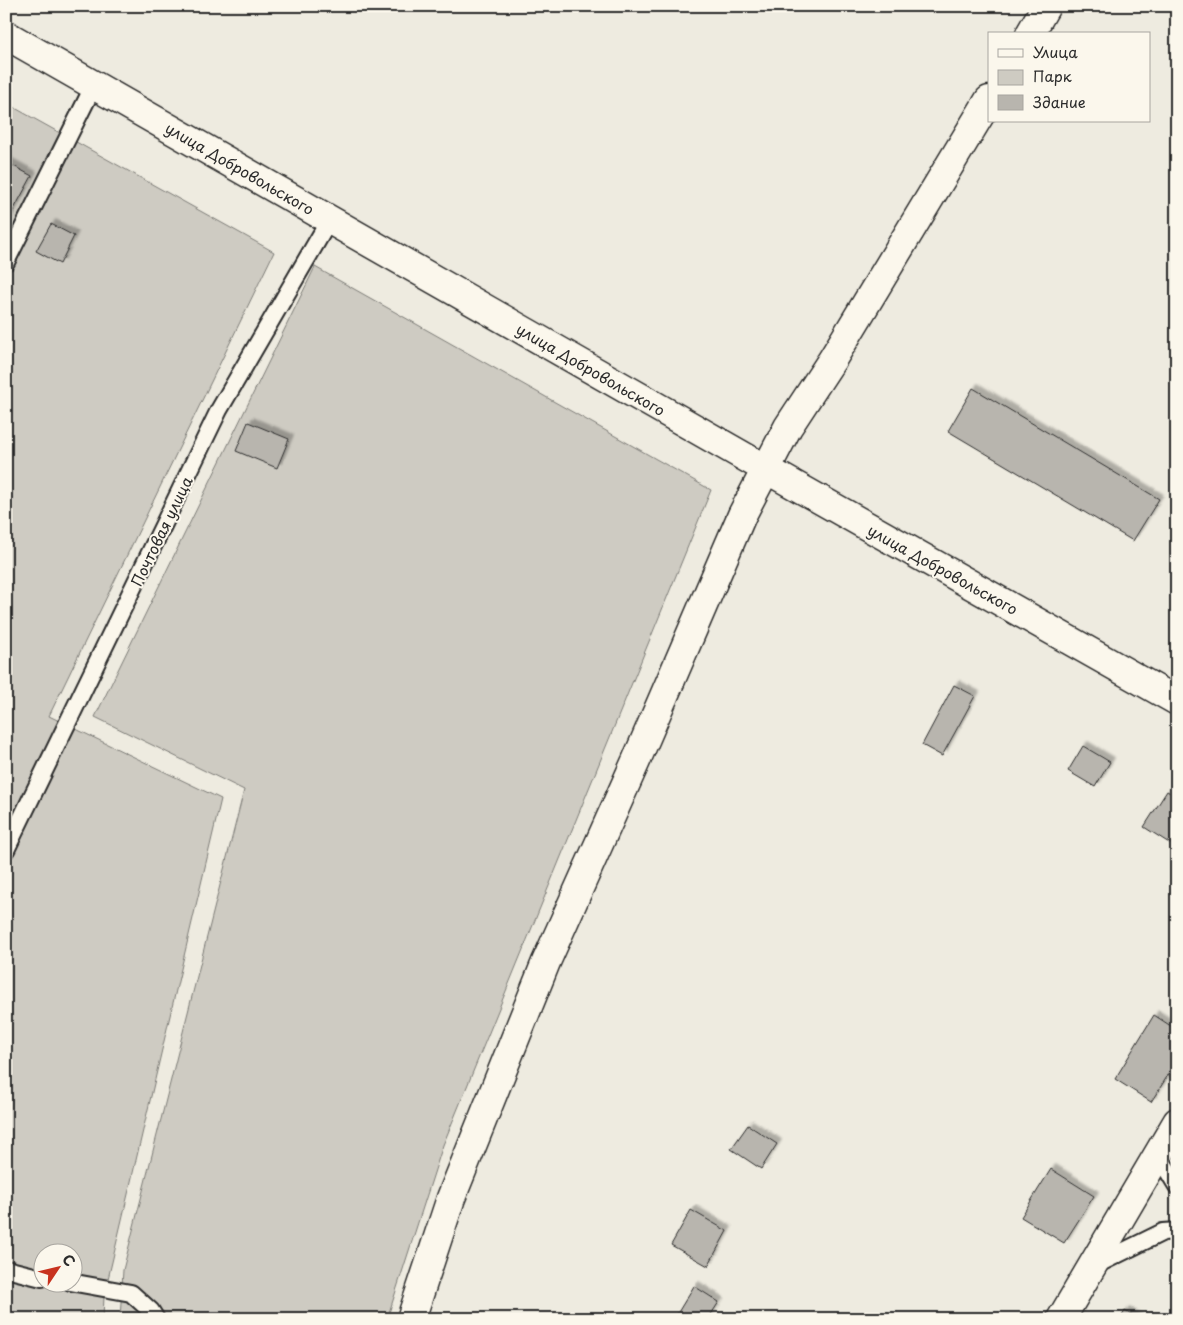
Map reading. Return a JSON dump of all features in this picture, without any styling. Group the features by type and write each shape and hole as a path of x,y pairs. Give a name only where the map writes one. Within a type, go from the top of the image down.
{"street":[{"path":"1031,32 1046,6"},
{"name":"улица Добровольского","path":"6,35 1177,702"},
{"path":"411,1319 451,1198 546,962 636,761 742,516 788,428 832,360 988,102"},
{"path":"1061,1319 1157,1153 1177,1122"}],"lane":[{"path":"6,262 94,85"},
{"name":"Почтовая улица","path":"6,850 218,410 330,219"},
{"path":"1157,1153 1177,1186"},
{"path":"1090,1268 1163,1232 1177,1231"},
{"path":"6,1270 32,1276"},
{"path":"82,1284 131,1293 151,1311 156,1319"}],"green space":[{"path":"6,103 274,252 49,716 221,799 104,1296 103,1319 6,1319"},
{"path":"315,267 711,490 443,1145 387,1319 120,1319 123,1270 244,790 95,717"}],"building":[{"path":"6,162 32,176 7,222 6,222"},
{"path":"51,224 74,236 60,264 36,251"},
{"path":"973,388 1159,499 1133,541 948,431"},
{"path":"248,422 289,439 277,468 236,451"},
{"path":"954,685 975,696 942,756 922,745"},
{"path":"1083,746 1110,762 1095,787 1068,771"},
{"path":"1167,791 1177,797 1177,848 1144,827"},
{"path":"1154,1015 1177,1030 1177,1061 1151,1102 1115,1079"},
{"path":"748,1125 777,1144 761,1169 731,1149"},
{"path":"1051,1169 1094,1196 1064,1243 1021,1217"},
{"path":"691,1210 727,1231 708,1266 671,1245"},
{"path":"694,1286 719,1302 708,1319 674,1319"},
{"path":"1125,1311 1138,1319 1120,1319"}]}
